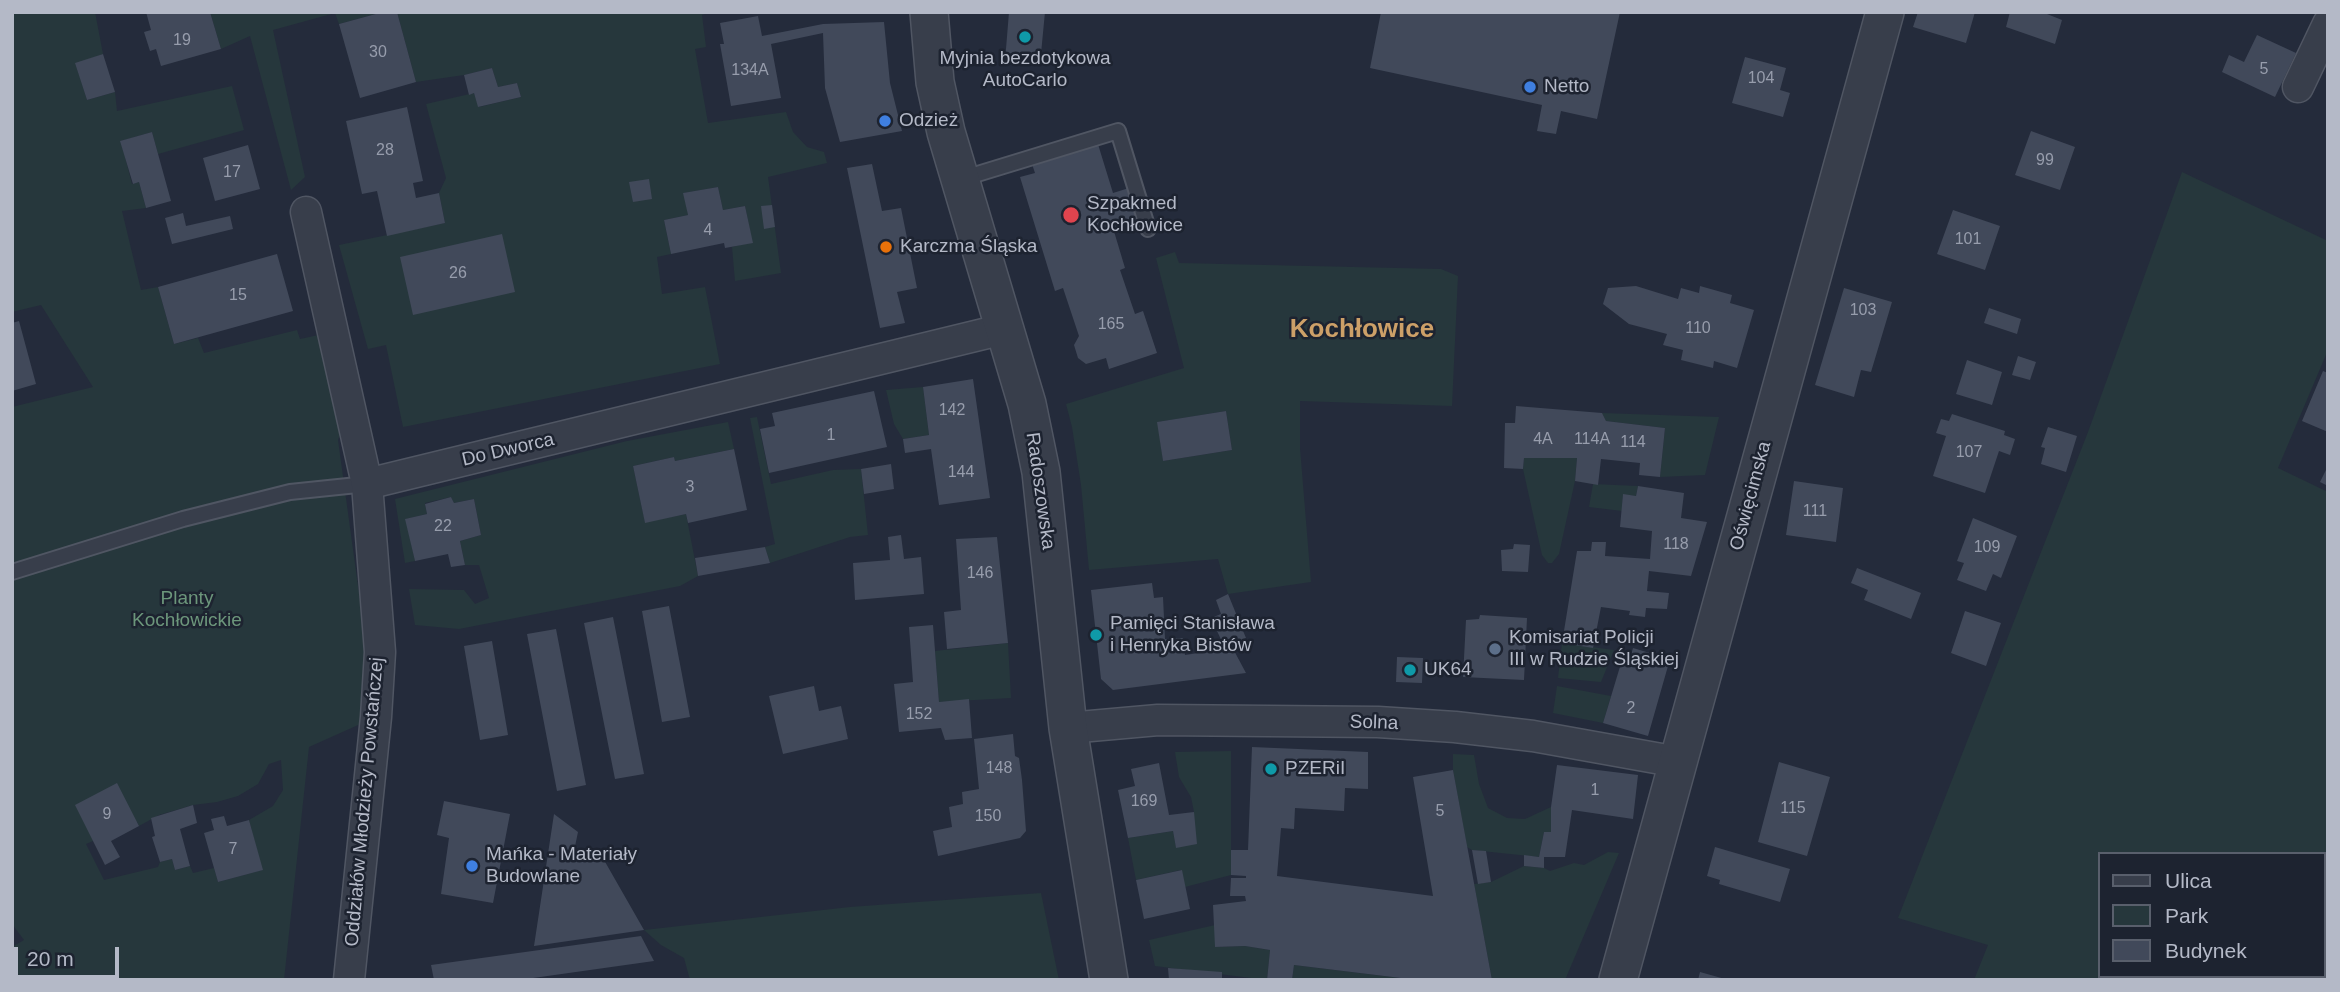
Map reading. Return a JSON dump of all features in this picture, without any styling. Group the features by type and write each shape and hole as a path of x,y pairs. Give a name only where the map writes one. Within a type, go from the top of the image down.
{"street":[{"name":"Radoszowska","path":"929,12 935,82 959,179 1027,404 1041,472 1068,727 1109,980"},
{"name":"Oświęcimska","path":"1618,980 1885,12"},
{"path":"2298,88 2328,24"},
{"name":"Oddziałów Młodzieży Powstańczej","path":"306,212 367,484 380,652 376,717 349,980"},
{"name":"Do Dworca","path":"367,484 1004,329"},
{"name":"Solna","path":"1068,727 1158,720 1378,722 1533,736 1678,762"}],"lane":[{"path":"959,179 1118,131 1148,229"},
{"name":"Do Dworca","path":"12,572 183,519 263,499 297,491 367,484"}],"green space":[{"name":"Planty Kochłowickie","path":"12,12 95,12 103,54 76,64 87,100 115,92 117,111 232,86 244,130 158,154 152,132 121,141 132,184 139,182 146,208 122,211 141,290 158,287 174,344 198,338 204,353 297,330 300,339 323,334 340,434 338,440 376,717 309,747 284,980 12,980 12,947 24,940 12,924 12,407 93,387 41,305 12,312","holes":["281,760 283,790 273,806 249,820 262,870 218,882 214,868 193,873 190,866 175,870 172,859 160,862 158,867 104,880 86,844 137,822 139,826 159,815 238,796 258,784 269,764"]},
{"path":"210,12 383,12 339,24 335,13 273,30 305,177 291,190 250,36 221,49"},
{"path":"397,12 711,12 702,15 706,47 695,49 708,123 786,112 793,132 807,147 824,152 827,163 768,177 781,273 735,281 732,247 752,242 745,206 723,210 718,187 684,193 688,215 664,220 671,254 657,257 662,294 705,287 720,364 403,427 386,345 368,349 339,245 445,223 439,193 446,178 426,104 474,93 479,107 521,97 517,83 498,87 492,68 416,82"},
{"path":"2182,172 2328,241 2328,350 2278,468 2328,492 2328,980 1974,980 1988,945 1898,918 2088,432"},
{"path":"1175,252 1179,263 1441,269 1458,276 1452,406 1300,401 1300,448 1311,582 1228,594 1218,559 1089,570 1081,485 1066,404 1184,368 1156,258","holes":["1226,411 1232,450 1163,461 1158,422"]},
{"path":"923,387 929,435 903,439 894,424 886,390"},
{"path":"1602,413 1719,417 1705,475 1660,477 1665,428 1606,421"},
{"path":"757,417 771,484 833,470 861,469 868,535 850,537 770,563 765,547 775,544 750,418"},
{"path":"728,422 734,449 633,466 645,522 686,514 698,576 680,586 459,629 415,625 409,589 464,590 475,604 489,598 479,565 465,565 460,541 481,535 474,499 454,503 451,497 425,503 427,514 406,519 415,561 405,563 395,499 627,441"},
{"path":"1524,458 1577,458 1575,481 1559,554 1552,563 1548,563 1542,555 1523,469"},
{"path":"1593,484 1638,486 1636,496 1623,495 1622,511 1589,507"},
{"path":"1008,643 1011,698 939,702 935,651"},
{"path":"1562,643 1614,650 1601,682 1558,678"},
{"path":"1557,686 1611,696 1603,723 1553,713"},
{"path":"1231,751 1231,875 1185,887 1181,870 1136,880 1128,838 1173,831 1176,847 1194,812 1191,797 1179,777 1175,752"},
{"path":"1453,754 1474,755 1479,784 1488,808 1507,818 1525,819 1551,807 1551,832 1544,832 1539,857 1472,850 1467,847 1453,770"},
{"path":"1608,852 1619,853 1565,980 1492,980 1474,884 1491,882 1524,866 1550,871 1574,863 1584,865"},
{"path":"1041,893 1059,980 690,980 684,958 661,945 644,930 850,907"},
{"path":"1215,925 1216,947 1245,946 1270,950 1267,980 1155,966 1149,940"},
{"path":"1294,965 1417,980 1292,980"}],"building":[{"path":"146,12 210,12 221,49 161,66 156,49 150,51 144,32 151,30"},
{"path":"383,12 397,12 416,82 360,98 339,24"},
{"name":"Myjnia bezdotykowa AutoCarlo","path":"1009,12 1045,12 1040,64 1005,61"},
{"name":"Netto","path":"1381,12 1620,12 1597,119 1561,111 1556,134 1537,131 1542,105 1370,68"},
{"path":"1918,12 1975,12 1966,43 1913,27"},
{"path":"2010,12 2042,12 2062,20 2055,44 2006,27"},
{"path":"758,16 762,36 823,24 884,22 890,83 902,131 840,142 825,88 823,33 771,44 781,98 731,106 720,44 724,44 720,23"},
{"path":"2257,35 2296,53 2275,97 2222,72 2229,55 2244,62"},
{"path":"103,54 115,92 87,100 75,63"},
{"path":"1745,57 1786,68 1780,90 1790,93 1783,117 1732,103"},
{"path":"492,68 498,87 517,83 521,97 478,107 474,93 469,95 464,75"},
{"path":"407,107 423,181 413,183 416,198 439,193 445,223 387,236 377,191 362,194 346,121"},
{"path":"2031,131 2075,147 2060,190 2015,175"},
{"path":"152,132 171,201 146,208 139,182 133,184 120,141"},
{"path":"1097,141 1113,193 1129,188 1139,220 1113,228 1125,268 1120,270 1135,314 1143,311 1157,353 1109,369 1106,358 1086,364 1078,358 1074,345 1079,336 1063,288 1055,291 1020,177 1035,173 1031,161"},
{"path":"248,145 260,189 215,201 203,158"},
{"name":"Karczma Śląska","path":"872,164 882,211 901,208 917,288 897,292 905,323 880,328 847,168"},
{"path":"649,179 652,199 633,202 629,182"},
{"path":"718,187 723,210 745,206 753,243 725,248 724,243 671,254 664,220 688,215 683,193"},
{"path":"772,205 775,227 764,229 761,206"},
{"path":"1953,210 2000,226 1985,270 1937,254"},
{"path":"183,213 186,226 230,216 233,229 172,244 165,218"},
{"path":"502,234 515,292 413,315 400,257"},
{"path":"277,254 293,311 174,344 158,287"},
{"path":"1636,286 1678,299 1681,288 1699,293 1700,286 1732,295 1730,303 1754,310 1737,368 1714,361 1713,368 1681,360 1683,350 1663,345 1667,334 1629,324 1603,304 1608,288"},
{"path":"1844,288 1892,302 1871,372 1861,370 1854,397 1815,385"},
{"path":"1989,308 2021,319 2017,334 1984,323"},
{"path":"19,321 36,384 12,391 12,323"},
{"path":"2018,356 2036,362 2030,380 2012,375"},
{"path":"1967,360 2002,372 1992,405 1956,394"},
{"path":"2323,371 2328,373 2328,432 2302,421"},
{"path":"973,379 990,498 939,505 931,449 905,453 903,439 929,435 923,387"},
{"path":"874,391 887,447 769,473 760,429 775,426 772,413"},
{"path":"1516,406 1602,413 1606,421 1665,428 1660,477 1639,475 1640,463 1601,459 1598,485 1575,481 1577,458 1524,458 1523,469 1504,468 1505,423 1515,423"},
{"path":"1226,411 1232,450 1163,461 1157,422"},
{"path":"1952,414 2005,431 2004,435 2015,439 2010,455 1999,451 1985,493 1933,476 1946,436 1936,433 1941,419 1949,421"},
{"path":"2048,427 2077,436 2066,472 2041,464 2045,448 2041,447"},
{"path":"734,449 747,510 688,523 686,514 645,523 633,466"},
{"path":"891,464 894,489 864,494 861,469"},
{"path":"2328,466 2328,486 2320,482"},
{"path":"1794,481 1843,488 1836,542 1786,535"},
{"path":"1638,486 1684,493 1681,518 1707,522 1691,576 1649,571 1647,591 1669,593 1667,609 1646,608 1645,617 1629,615 1630,611 1601,607 1593,648 1562,643 1577,551 1591,551 1592,542 1606,542 1605,556 1650,559 1652,531 1620,527 1623,494 1636,496"},
{"path":"451,497 454,503 474,499 481,535 460,541 465,565 451,567 448,554 415,561 405,519 427,514 425,504"},
{"path":"1973,518 2017,536 2001,578 1993,574 1986,591 1957,580 1964,563 1957,561"},
{"path":"901,535 904,559 921,557 924,594 855,600 853,563 890,560 888,537"},
{"path":"997,537 1008,643 947,649 944,612 961,610 956,539"},
{"path":"1514,544 1530,545 1528,572 1502,571 1501,550 1513,549"},
{"path":"765,547 770,563 698,576 695,558"},
{"path":"1857,568 1921,593 1911,619 1864,600 1868,590 1851,583"},
{"path":"1152,583 1154,598 1163,597 1165,639 1183,638 1185,655 1198,653 1199,649 1224,646 1211,618 1221,614 1216,600 1228,594 1246,638 1231,645 1246,673 1113,690 1101,679 1091,590"},
{"path":"669,606 690,717 662,722 642,611"},
{"path":"1965,611 2001,623 1986,666 1951,653"},
{"name":"Komisariat Policji III w Rudzie Śląskiej","path":"1480,615 1527,618 1524,680 1463,677 1466,620 1479,619"},
{"path":"613,617 644,774 615,779 584,623"},
{"path":"933,625 939,702 969,699 972,738 945,740 941,728 899,732 894,684 913,682 909,627"},
{"path":"556,629 586,785 557,791 527,634"},
{"path":"492,641 508,735 480,740 464,646"},
{"path":"1633,648 1670,659 1648,736 1603,723 1622,660 1629,662"},
{"name":"UK64","path":"1397,657 1423,658 1422,683 1396,682"},
{"path":"814,686 819,711 841,706 848,739 783,754 769,696"},
{"path":"1013,734 1015,756 1019,758 1022,780 1026,831 1020,838 938,856 933,831 952,827 949,807 963,804 962,792 979,789 974,739"},
{"path":"1252,747 1368,752 1368,789 1345,788 1344,811 1295,808 1294,829 1281,828 1277,876 1433,896 1413,777 1453,770 1492,980 1417,980 1294,965 1292,980 1267,980 1270,950 1245,946 1215,947 1213,905 1246,901 1245,896 1230,896 1231,878 1246,878 1231,875 1231,850 1248,850"},
{"path":"1779,762 1830,777 1807,856 1758,842"},
{"path":"1159,763 1169,815 1194,812 1197,844 1176,848 1173,831 1128,838 1118,790 1135,786 1131,769"},
{"path":"1557,765 1638,775 1633,819 1572,810 1565,857 1544,857 1544,868 1524,866 1524,855 1539,857 1544,832 1551,832 1551,807"},
{"path":"117,783 139,826 111,841 120,857 105,865 75,805"},
{"name":"Mańka - Materiały Budowlane","path":"444,801 510,814 493,903 441,894 449,838 437,835"},
{"path":"193,805 197,823 180,829 190,866 175,870 172,859 160,862 152,837 155,836 151,818"},
{"path":"554,814 578,832 573,856 600,853 644,930 534,946"},
{"path":"224,816 227,826 249,820 263,870 218,882 204,833 214,830 211,819"},
{"path":"1715,847 1790,869 1780,902 1719,884 1720,880 1707,876"},
{"path":"1472,850 1486,851 1491,882 1478,884"},
{"path":"1182,870 1190,909 1144,919 1136,880"},
{"path":"641,936 654,961 519,980 434,980 431,965"},
{"path":"1168,968 1222,972 1222,980 1169,980"},
{"path":"1700,972 1725,979 1725,980 1698,980"}],"place":[{"name":"Myjnia bezdotykowa AutoCarlo","path":"1025,37"},
{"name":"Netto","path":"1530,87"},
{"name":"Odzież","path":"885,121"},
{"name":"Szpakmed Kochłowice","path":"1071,215"},
{"name":"Karczma Śląska","path":"886,247"},
{"name":"Pamięci Stanisława i Henryka Bistów","path":"1096,635"},
{"name":"Komisariat Policji III w Rudzie Śląskiej","path":"1495,649"},
{"name":"UK64","path":"1410,670"},
{"name":"PZERiI","path":"1271,769"},
{"name":"Mańka - Materiały Budowlane","path":"472,866"}],"district":[{"name":"Kochłowice","path":"1362,330"}]}
